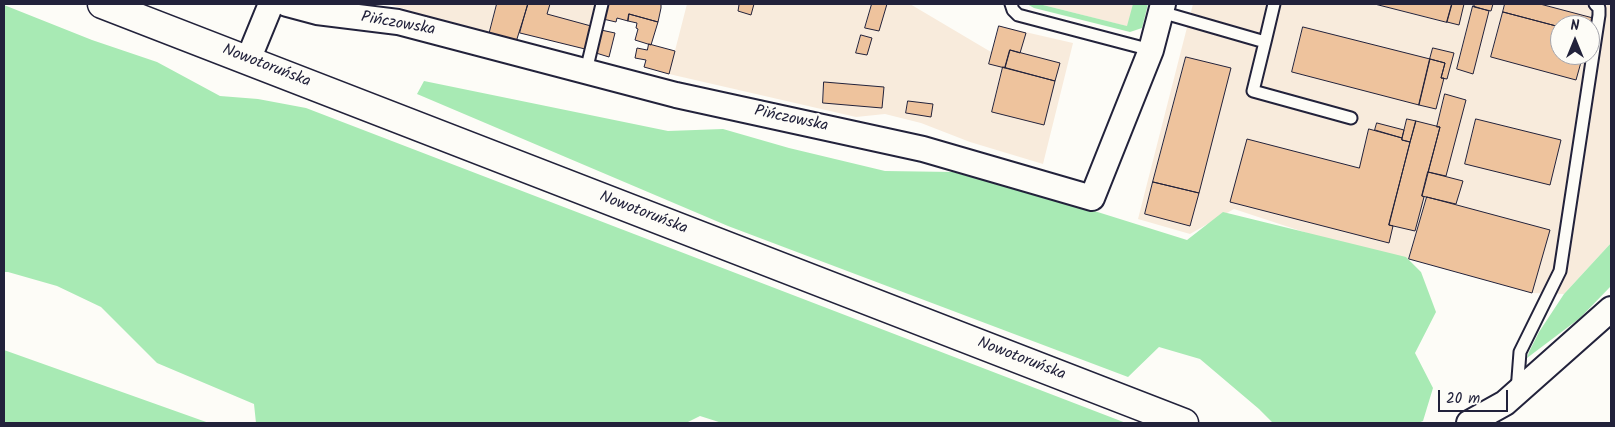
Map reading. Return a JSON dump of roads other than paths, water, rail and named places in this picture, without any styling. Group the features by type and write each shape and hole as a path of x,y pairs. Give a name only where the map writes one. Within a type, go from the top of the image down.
{"main road":[{"name":"Nowotoruńska","path":"102,4 1184,423"}],"street":[{"path":"248,60 271,4"},
{"name":"Pińczowska","path":"287,4 317,12 398,22 676,95 923,149 1092,198 1151,50 1162,8"},
{"path":"1469,423 1505,403 1611,309"}],"lane":[{"path":"586,71 602,4"},
{"path":"1011,4 1013,10 1018,15 1151,50"},
{"path":"1274,4 1253,90 1351,118"},
{"path":"1517,393 1520,352 1560,271 1599,15 1599,8 1595,4"},
{"path":"1162,8 1265,42"}]}
